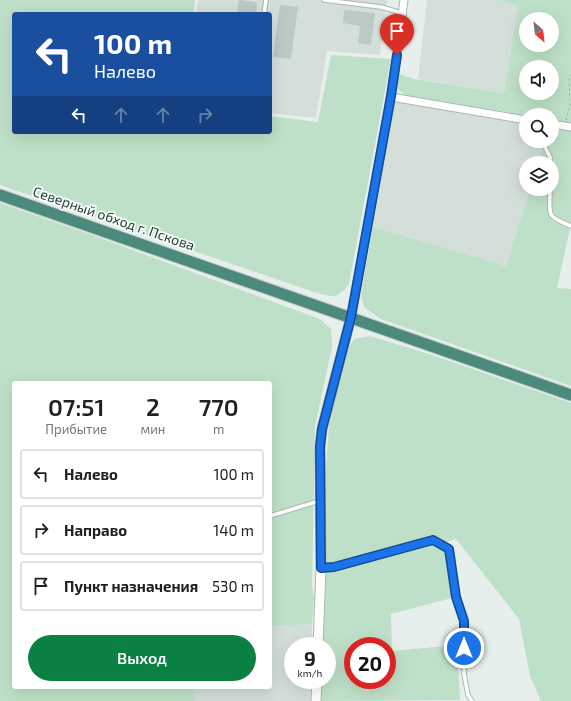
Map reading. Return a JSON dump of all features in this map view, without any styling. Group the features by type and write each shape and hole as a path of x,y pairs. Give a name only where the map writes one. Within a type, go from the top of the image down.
{"highway":[{"name":"Северный обход г. Пскова","path":"0,194 571,395"}],"street":[{"path":"318,637 321,568 320,447 322,429 351,317 391,96 404,0"},
{"path":"391,96 519,119"},
{"path":"316,701 317,689"}],"lane":[{"path":"264,12 266,0"},
{"path":"324,0 381,7 402,13"},
{"path":"550,196 549,213 553,219 571,226"},
{"path":"272,515 320,501"},
{"path":"321,568 334,567 433,540 449,549 456,597 464,621 464,674 468,695 472,701"}],"path":[{"path":"568,126 570,106 569,80 571,75"}],"shaded area":[{"path":"198,0 387,0 380,55 327,51 316,118 272,113 272,12 196,12"},
{"path":"427,0 497,0 518,6 504,93 418,79"},
{"path":"395,101 519,121 519,148 543,148 540,156 519,156 519,196 528,196 506,266 373,227"},
{"path":"312,624 312,637 284,637 284,689 311,689 310,701 194,701 194,689 272,689 272,626"}],"green space":[{"path":"0,0 195,0 194,12 12,12 12,134 272,134 272,116 318,122 331,55 391,59 349,284 341,293 334,296 314,292 0,185"},
{"path":"497,0 571,0 571,123 559,121 559,108 519,108 519,114 407,97 398,89 399,74 414,79 504,93 518,6"},
{"path":"559,127 571,130 571,224 557,288 571,289 571,386 381,319 364,307 361,294 373,227 506,266 528,196 559,196 559,156 540,156 543,148 559,148"},
{"path":"0,203 92,235 320,319 331,329 332,347 315,426 312,586 314,596 312,624 272,626 272,381 12,381 12,689 194,689 194,701 0,701"},
{"path":"370,336 432,355 571,403 571,701 541,701 530,676 519,619 456,539 444,543 452,598 391,614 392,637 344,637 344,689 396,689 396,651 457,645 460,700 321,701 322,689 336,689 336,637 323,637 326,564 325,483 329,425 346,352 354,339"}],"building":[{"path":"239,0 257,2 256,12 237,12"},
{"path":"280,5 298,7 291,59 273,57"},
{"path":"344,10 375,13 371,45 358,43 360,26 343,23"}],"route":[{"path":"397,55 351,317 322,429 320,447 321,568 334,567 433,540 449,549 456,597 464,621 464,648"}]}
